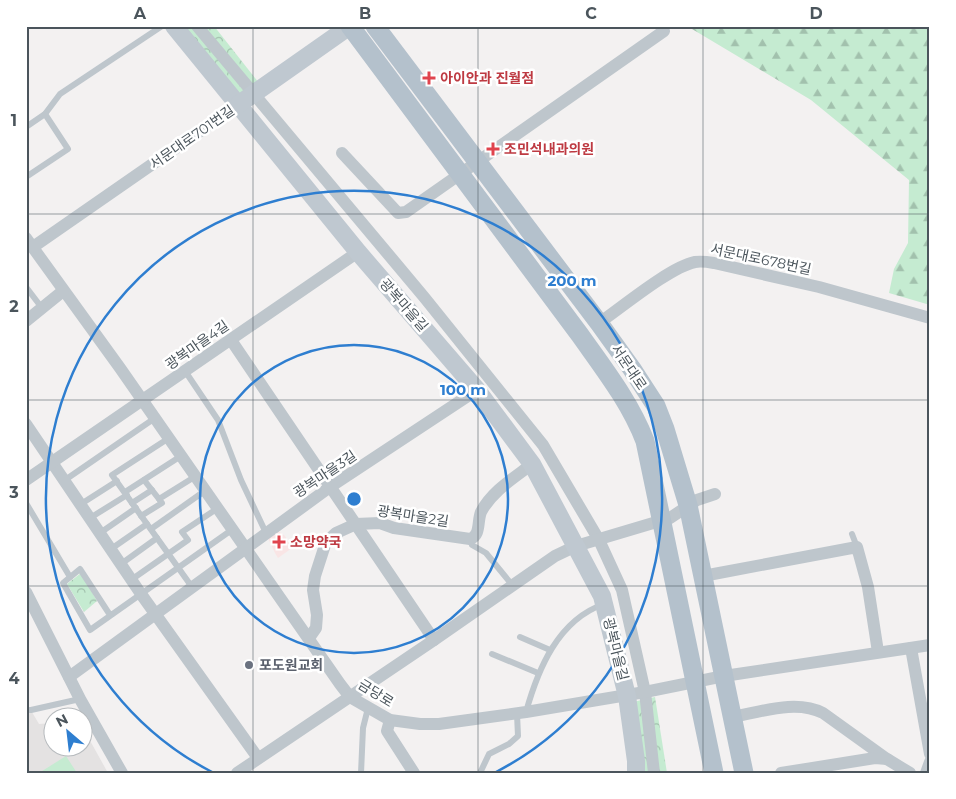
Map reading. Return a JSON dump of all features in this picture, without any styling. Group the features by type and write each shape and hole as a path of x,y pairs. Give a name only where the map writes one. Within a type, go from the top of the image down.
{"main road":[{"name":"서문대로","path":"350,26 580,335 613,381 636,419 645,441 714,773"},
{"name":"서문대로","path":"375,26 599,323 656,406 688,505 744,773"},
{"path":"710,749 709,731 710,728 714,728 725,773"}],"street":[{"name":"광복마을길","path":"174,26 358,252 477,390 532,464 596,583 604,604 627,696 636,773"},
{"path":"197,26 424,297 543,445 599,540 622,590 645,692 654,773"},
{"name":"서문대로701번길","path":"30,243 254,94 350,26"},
{"path":"342,153 398,212 406,212 664,31"},
{"name":"금당로","path":"30,243 206,490 340,684 350,696 390,720 420,724 440,724 522,713 627,696 724,676 930,644"},
{"name":"광복마을4길","path":"26,480 186,372 358,252"},
{"name":"서문대로678번길","path":"599,323 673,272 687,265 700,262 714,263 819,287 930,318"},
{"path":"26,321 63,290"},
{"path":"231,340 434,640"},
{"name":"광복마을3길","path":"69,677 330,487 477,390"},
{"path":"26,424 131,580 258,758"},
{"path":"470,540 477,532 479,518 486,505 504,486 532,464"},
{"path":"237,773 555,556 576,546 670,518 697,500 715,494"},
{"name":"광복마을2길","path":"309,638 316,628 317,615 313,590 315,576 323,548 326,542 336,533 356,524 380,523 394,528 470,540"},
{"path":"703,576 857,547 868,587 878,652"},
{"path":"26,592 80,699 122,773"},
{"path":"911,648 930,754"},
{"path":"732,717 789,707 810,707 824,713 887,759 910,773"},
{"path":"390,720 387,731 414,773"},
{"path":"780,773 874,758 887,759"},
{"path":"926,773 930,762"}],"lane":[{"path":"26,127 45,114 60,94 162,26"},
{"path":"26,177 68,149 45,114"},
{"path":"26,287 42,308"},
{"path":"186,372 218,420 241,480 266,533"},
{"path":"65,480 155,418"},
{"path":"169,438 112,475 192,587"},
{"path":"90,518 181,456"},
{"path":"159,499 196,476"},
{"path":"141,516 162,503 144,480"},
{"path":"81,504 117,481"},
{"path":"105,540 134,506 152,490"},
{"path":"105,540 149,526 206,490"},
{"path":"26,503 70,577"},
{"path":"131,580 188,540 182,532 218,508"},
{"path":"110,614 80,569 63,583 90,630 232,528"},
{"path":"852,534 857,547"},
{"path":"121,564 157,538"},
{"path":"470,540 472,545 486,553 513,586"},
{"name":"광복마을길","path":"480,773 489,754 509,744 518,736 522,713 538,673 550,650 574,622 591,610 604,604"},
{"path":"520,637 550,650"},
{"path":"492,654 538,673"},
{"path":"26,710 80,699"},
{"path":"360,773 363,728 368,708"}],"shaded area":[{"name":"소망약국","path":"277,530 285,536 292,548 278,558 267,536"},
{"path":"26,702 39,724 42,724 42,756 92,756 92,744 108,773 26,773"}],"green space":[{"path":"182,26 214,26 259,83 240,96"},
{"path":"687,26 930,26 930,305 889,293 894,269 908,243 909,180 811,100"},
{"path":"81,573 97,601 84,612 67,584"},
{"path":"655,697 667,773 643,773 633,702"},
{"path":"66,756 77,773 39,773"}],"place":[{"name":"아이안과 진월점","path":"429,78"},
{"name":"조민석내과의원","path":"493,149"},
{"name":"소망약국","path":"279,542"},
{"name":"포도원교회","path":"249,665"}]}
